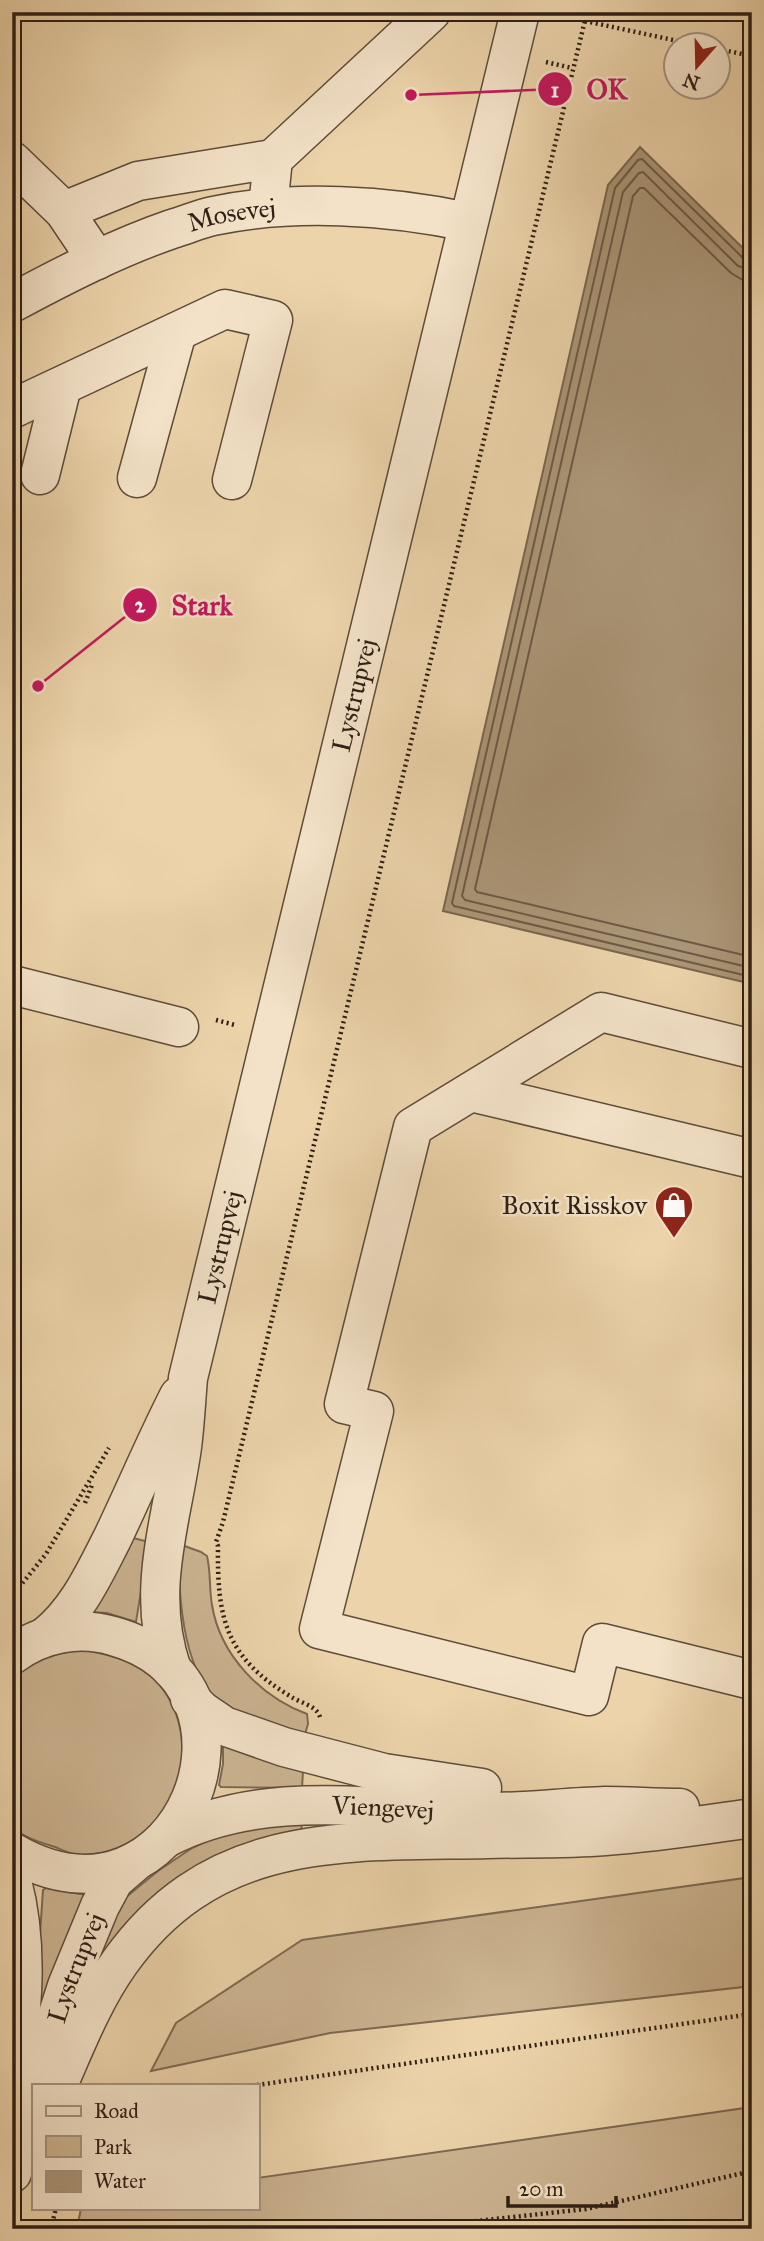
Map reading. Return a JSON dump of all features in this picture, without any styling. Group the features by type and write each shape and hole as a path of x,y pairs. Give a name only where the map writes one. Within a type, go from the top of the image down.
{"street":[{"path":"64,211 138,181 273,159 431,12"},
{"name":"Lystrupvej","path":"35,2084 67,1986 100,1906 114,1880 166,1838 182,1819 199,1776 202,1743 196,1713 163,1641 161,1580 165,1533 182,1449 188,1378 520,12"},
{"path":"268,207 273,159"},
{"path":"12,161 64,211 97,260"},
{"name":"Mosevej","path":"12,303 131,244 211,216 268,207 340,206 437,215 468,222"},
{"path":"12,409 225,309 273,320 232,480"},
{"path":"137,478 177,332"},
{"path":"40,475 62,386"},
{"path":"12,985 179,1027"},
{"path":"752,1049 601,1012 413,1127 344,1404 374,1411 319,1629 589,1696 602,1643 752,1681"},
{"path":"471,1091 752,1159"},
{"name":"Lystrupvej","path":"45,1637 69,1615 85,1589 188,1378"},
{"name":"Viengevej","path":"45,1637 85,1631 111,1635 148,1649 202,1711 225,1726 314,1756 420,1780 605,1807"},
{"path":"12,1655 45,1637"},
{"name":"Viengevej","path":"166,1838 218,1817 286,1805 492,1812 605,1807 752,1809"},
{"path":"58,2084 100,1995 136,1942 175,1904 200,1886 248,1862 296,1848 330,1844 606,1836 752,1818"},
{"path":"12,1852 52,1869 80,1873 114,1869 136,1861"},
{"name":"Lystrupvej","path":"12,1881 19,1911 23,1956 18,2040 12,2078"},
{"path":"12,2173 32,2096"},
{"path":"12,2181 32,2139"}],"path":[{"path":"314,1756 320,1720 318,1712 291,1698 257,1672 243,1657 226,1627 217,1588 216,1542 587,12"},
{"path":"585,21 662,37"},
{"path":"732,52 752,56"},
{"path":"179,1027 198,1016 273,1035"},
{"path":"12,1596 46,1554 117,1437"},
{"path":"259,2085 752,2014"},
{"path":"404,2229 586,2209 752,2171"},
{"path":"51,2229 56,2210"}],"green space":[{"path":"129,1537 149,1542 136,1622 107,1613 89,1612"},
{"path":"179,1544 207,1556 212,1605 224,1641 233,1657 259,1685 274,1697 307,1714 308,1724 304,1738 233,1713 216,1700 202,1682 186,1637 180,1588"},
{"path":"83,1650 124,1661 152,1677 175,1710 182,1739 181,1767 172,1794 157,1818 137,1838 111,1850 80,1855 32,1839 12,1827 12,1678 45,1658"},
{"path":"223,1745 303,1771 302,1788 221,1787"},
{"path":"301,1819 302,1834 80,1985 120,1902 158,1871 192,1848 234,1828"},
{"path":"752,1877 752,1986 330,2033 151,2071 176,2023 302,1940"},
{"path":"46,1888 87,1895 45,2002 38,2000 36,1993 43,1890"},
{"path":"752,2107 752,2229 77,2229 81,2210 259,2210 259,2178"}],"water":[{"path":"640,147 752,257 752,984 443,911 608,185"}],"place":[{"name":"OK","path":"411,95"},
{"name":"Stark","path":"38,686"},
{"name":"Boxit Risskov","path":"674,1239"}]}
